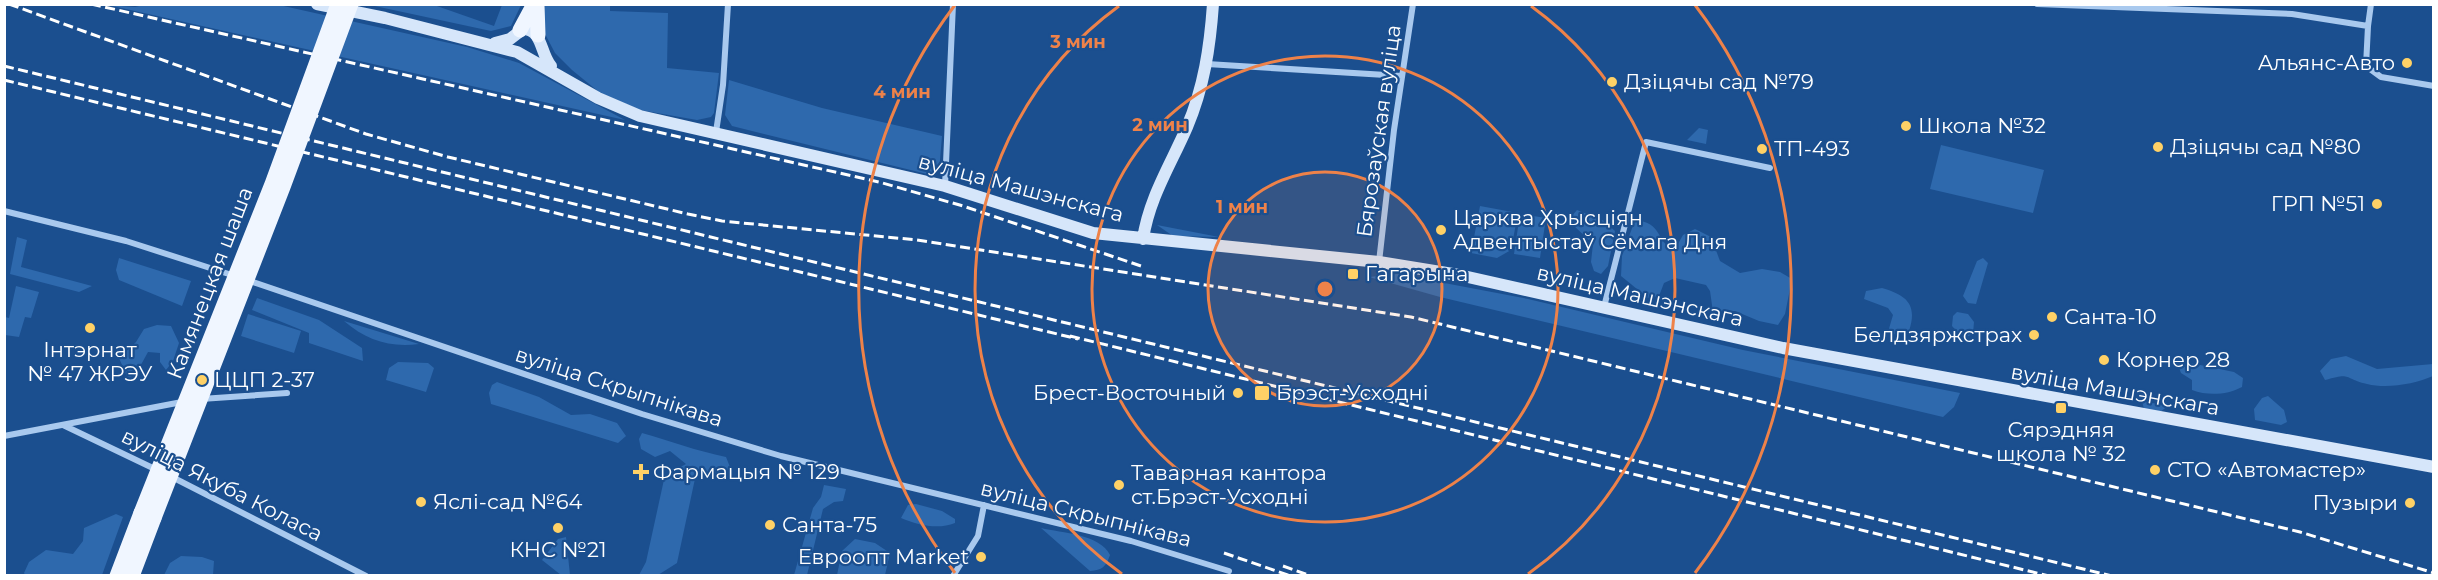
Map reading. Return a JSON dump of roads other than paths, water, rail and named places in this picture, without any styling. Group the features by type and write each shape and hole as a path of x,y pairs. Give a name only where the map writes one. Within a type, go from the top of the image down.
{"main road":[{"name":"вуліца Машэнскага","path":"317,4 481,41 521,53 598,99 628,112 945,186 1077,228 1143,239 1379,262 1488,280 1783,348 2433,467"},
{"name":"Камянецкая шаша","path":"132,576 148,516 338,4"},
{"name":"Камянецкая шаша","path":"117,576 148,516 284,188 351,4"},
{"path":"536,4 539,39 533,53 521,53 513,45 517,33 536,4"},
{"path":"1143,239 1150,208 1190,120 1207,64 1213,4"},
{"path":"481,41 499,42 517,33 532,30 539,39"},
{"name":"вуліца Машэнскага","path":"539,39 548,64 565,79"}],"street":[{"path":"716,132 723,85 728,4"},
{"path":"945,186 953,4"},
{"name":"Бярозаўская вуліца","path":"1379,262 1413,4"},
{"path":"2037,4 2292,14 2367,26"},
{"path":"2372,4 2367,26 2366,66 2381,77 2433,86"},
{"path":"1207,64 1402,76"},
{"path":"1604,307 1646,142 1770,168"},
{"name":"вуліца Скрыпнікава","path":"4,211 193,261 631,410 781,456 1131,541 1229,571"},
{"path":"4,436 218,396 287,393"},
{"name":"вуліца Якуба Коласа","path":"63,425 366,576"},
{"path":"953,576 978,536 984,505"}],"railway":[{"path":"9,4 366,134 448,157 688,214 722,221 917,240 1411,317 2300,532 2434,573"},
{"path":"91,4 879,182 963,206 1144,267"},
{"path":"4,66 2112,576"},
{"path":"4,80 1078,339"},
{"path":"1070,336 2049,576"},
{"path":"1224,553 1291,576"},
{"path":"1283,566 1311,576"}],"place":[{"name":"Альянс-Авто","path":"2407,63"},
{"name":"Дзіцячы сад №79","path":"1612,82"},
{"name":"Школа №32","path":"1906,126"},
{"name":"Дзіцячы сад №80","path":"2158,147"},
{"name":"ТП-493","path":"1762,149"},
{"name":"ГРП №51","path":"2377,204"},
{"name":"Царква Хрысціян Адвентыстаў Сёмага Дня","path":"1441,230"},
{"name":"Гагарына","path":"1353,274"},
{"name":"Санта-10","path":"2052,317"},
{"name":"Інтэрнат № 47 ЖРЭУ","path":"90,328"},
{"name":"Белдзяржстрах","path":"2034,335"},
{"name":"Корнер 28","path":"2104,360"},
{"name":"ЦЦП 2-37","path":"202,380"},
{"name":"Брест-Восточный","path":"1238,393"},
{"name":"Брэст-Усходні","path":"1262,393"},
{"name":"Сярэдняя школа № 32","path":"2061,408"},
{"name":"СТО «Автомастер»","path":"2155,470"},
{"name":"Фармацыя № 129","path":"641,472"},
{"name":"Таварная кантора ст.Брэст-Усходні","path":"1119,485"},
{"name":"Яслі-сад №64","path":"421,502"},
{"name":"Пузыри","path":"2410,503"},
{"name":"Санта-75","path":"770,525"},
{"name":"КНС №21","path":"558,528"},
{"name":"Евроопт Market","path":"981,557"}]}
